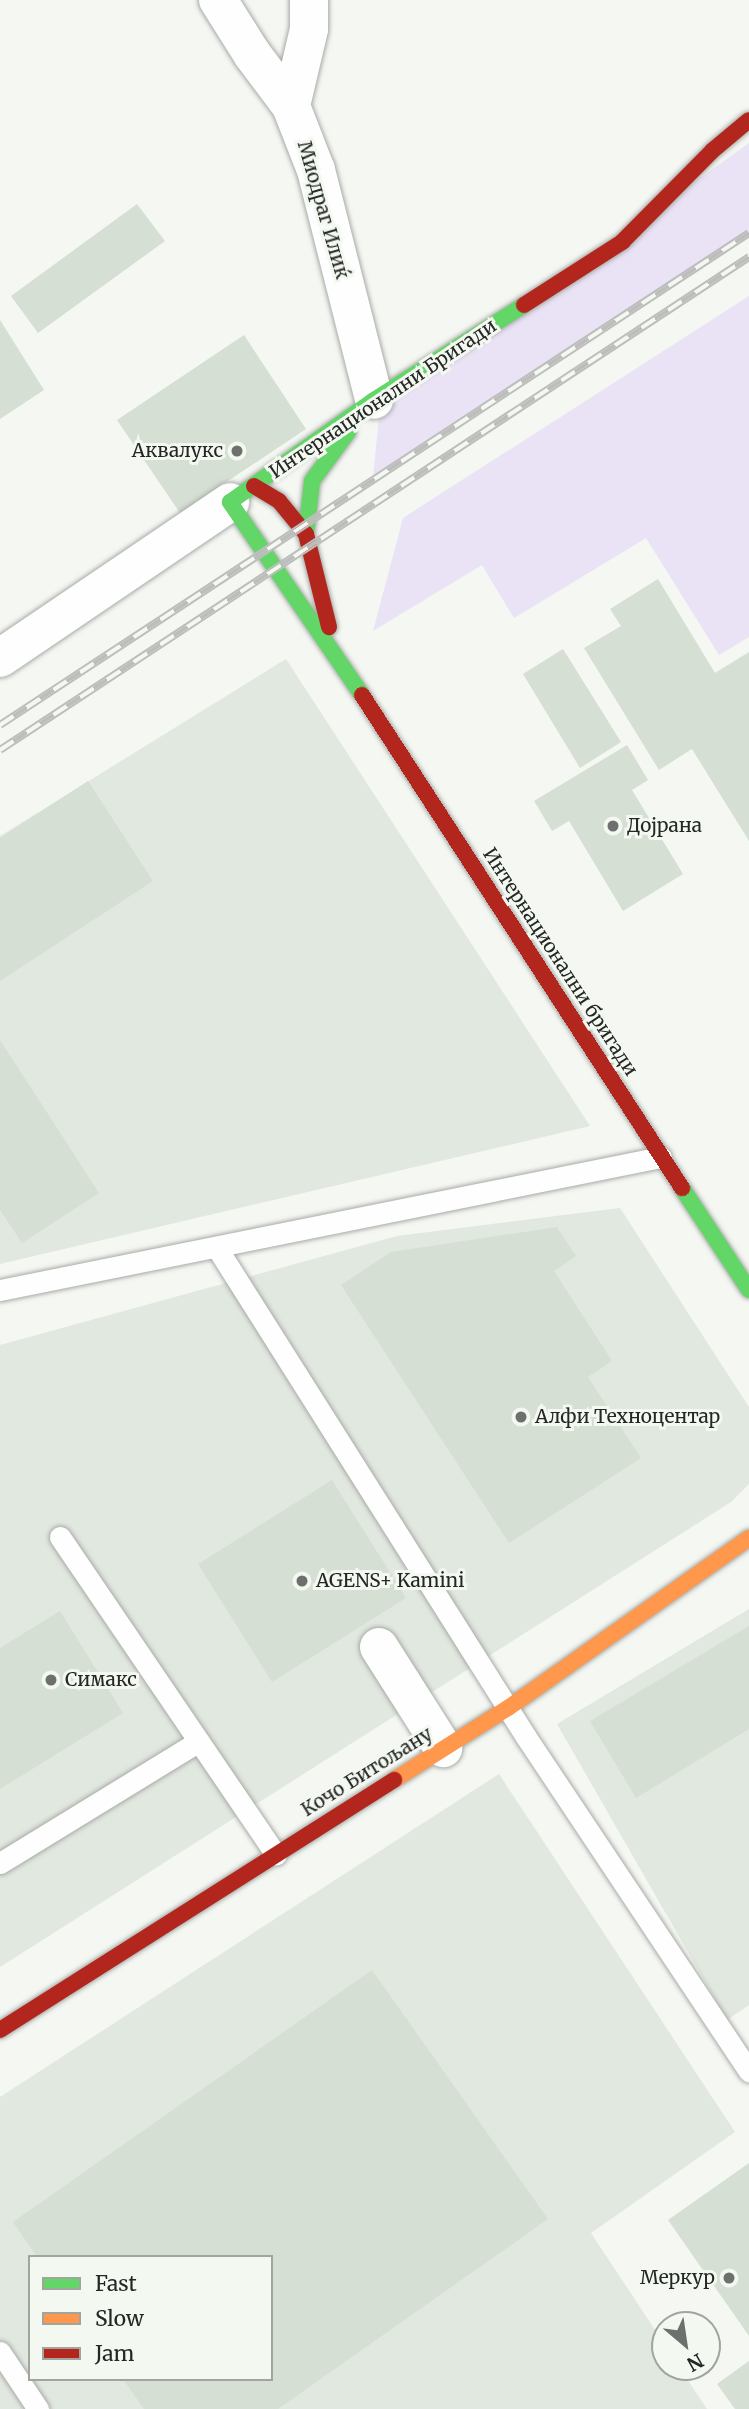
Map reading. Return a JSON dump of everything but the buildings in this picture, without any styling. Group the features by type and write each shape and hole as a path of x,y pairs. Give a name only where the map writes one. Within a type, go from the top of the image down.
{"street":[{"name":"Миодраг Илиќ","path":"218,0 252,54 291,106 316,170 374,400"},
{"path":"291,106 309,29 309,0"},
{"name":"Интернационални Бригади","path":"0,658 242,494 374,400 622,242 712,151 749,120"},
{"path":"306,534 313,481 332,450 374,400"},
{"name":"Интернационални бригади","path":"242,494 279,501 306,534 337,656"},
{"name":"Интернационални бригади","path":"242,494 337,656 749,1290"},
{"name":"Кочо Битољану","path":"0,2030 508,1708 749,1538"},
{"path":"379,1647 443,1748"}],"lane":[{"path":"0,1290 661,1157"},
{"path":"217,1248 508,1708 749,2071"},
{"path":"60,1537 276,1854"},
{"path":"0,1863 199,1741"},
{"path":"0,2352 38,2409"}],"shaded area":[{"path":"749,143 749,236 373,478 380,407"},
{"path":"749,296 749,637 719,655 646,538 514,618 482,565 373,631 403,518"},
{"path":"286,659 590,1126 0,1264 0,836"},
{"path":"620,1208 749,1407 749,1484 731,1502 0,1967 0,1345 397,1236"},
{"path":"749,1609 749,2005 727,2020 557,1724"},
{"path":"499,1774 735,2132 591,2233 651,2324 651,2381 688,2381 707,2409 0,2409 0,2097"}],"railway":[{"path":"0,725 749,233"},
{"path":"0,750 749,257"}],"traffic: fast":[{"path":"362,695 230,502 374,400 524,305"},
{"path":"306,534 312,481 348,432"},
{"path":"682,1188 749,1290"}],"traffic: slow":[{"path":"394,1780 508,1708 749,1538"}],"traffic: jam":[{"path":"524,305 622,242 712,151 749,120"},
{"path":"254,486 279,501 306,534 329,627"},
{"path":"362,695 682,1188"},
{"path":"0,2030 394,1780"}],"place":[{"name":"Аквалукс","path":"237,451"},
{"name":"Дојрана","path":"613,826"},
{"name":"Алфи Техноцентар","path":"521,1417"},
{"name":"AGENS+ Kamini","path":"302,1581"},
{"name":"Симакс","path":"51,1680"},
{"name":"Меркур","path":"729,2278"}]}
